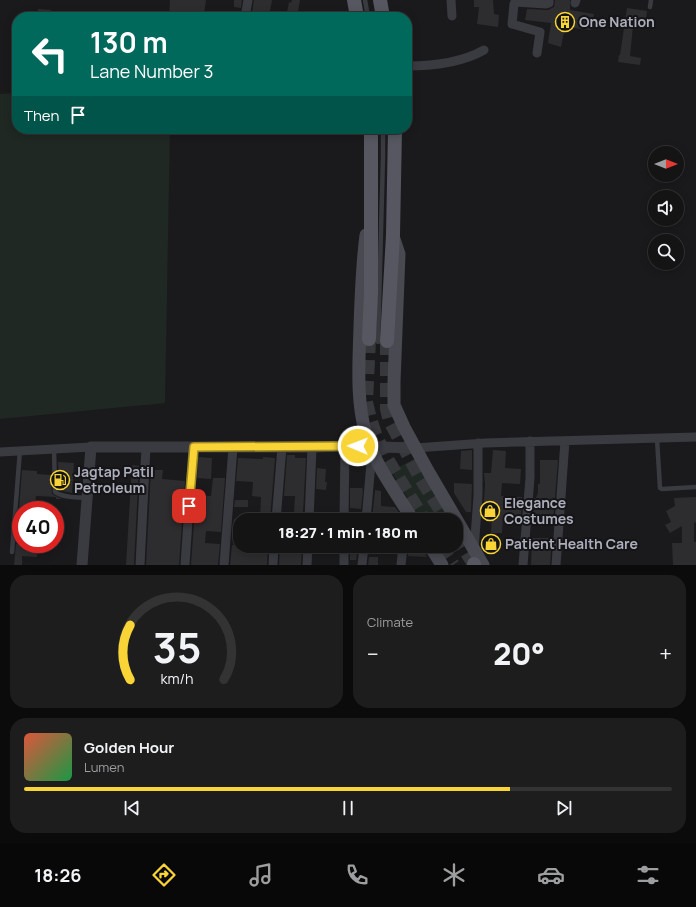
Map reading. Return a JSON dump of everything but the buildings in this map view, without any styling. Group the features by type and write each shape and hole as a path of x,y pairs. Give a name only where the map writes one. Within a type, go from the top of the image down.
{"main road":[{"path":"354,0 356,12"},
{"path":"380,0 382,12"},
{"path":"371,134 371,293 378,341"},
{"path":"378,341 393,234 395,134"},
{"path":"371,212 366,232 364,254 359,364 360,409 366,436 371,449 407,513"},
{"path":"393,234 399,254 394,405 415,448 474,550 477,565"},
{"path":"434,553 442,565"}],"street":[{"path":"246,12 248,0"},
{"path":"451,0 452,16"},
{"path":"538,53 540,32 512,24 514,4 515,2 546,4 549,3 549,0"},
{"path":"412,66 456,61 474,56 484,50"},
{"path":"0,452 91,447 345,446 371,449 415,448 478,443 696,438"},
{"path":"556,565 565,441"},
{"path":"523,565 530,478 530,442"},
{"path":"474,550 478,496 478,443"},
{"path":"344,513 345,446"},
{"path":"82,565 91,447"},
{"path":"140,565 146,447"},
{"path":"185,565 194,447"},
{"path":"224,565 233,447"},
{"path":"277,513 282,447"},
{"path":"309,513 312,447"},
{"path":"366,513 371,449"},
{"path":"272,565 273,553"},
{"path":"307,565 308,553"},
{"path":"344,553 344,565"},
{"path":"362,565 363,553"},
{"path":"401,565 403,553"}],"lane":[{"path":"365,0 367,12"},
{"path":"650,7 651,0"},
{"path":"378,341 383,134"},
{"path":"657,438 660,488 696,487"},
{"path":"54,449 55,492 57,494 67,496 87,498"},
{"path":"16,501 20,450"}],"shaded area":[{"path":"12,93 12,134 170,134 165,403 0,419 0,94"},
{"path":"420,456 450,513 417,513 391,471"}],"tunnel":[{"path":"369,339 366,402 370,419 385,456 420,513"},
{"path":"387,341 387,409 390,421 420,477 443,513"},
{"path":"463,546 474,564"},
{"path":"445,553 453,565"}],"place":[{"name":"One Nation","path":"565,22"},
{"name":"Jagtap Patil Petroleum","path":"60,480"},
{"name":"Elegance Costumes","path":"490,511"},
{"name":"Patient Health Care","path":"491,544"}],"route":[{"path":"189,506 194,447 358,446"}]}
